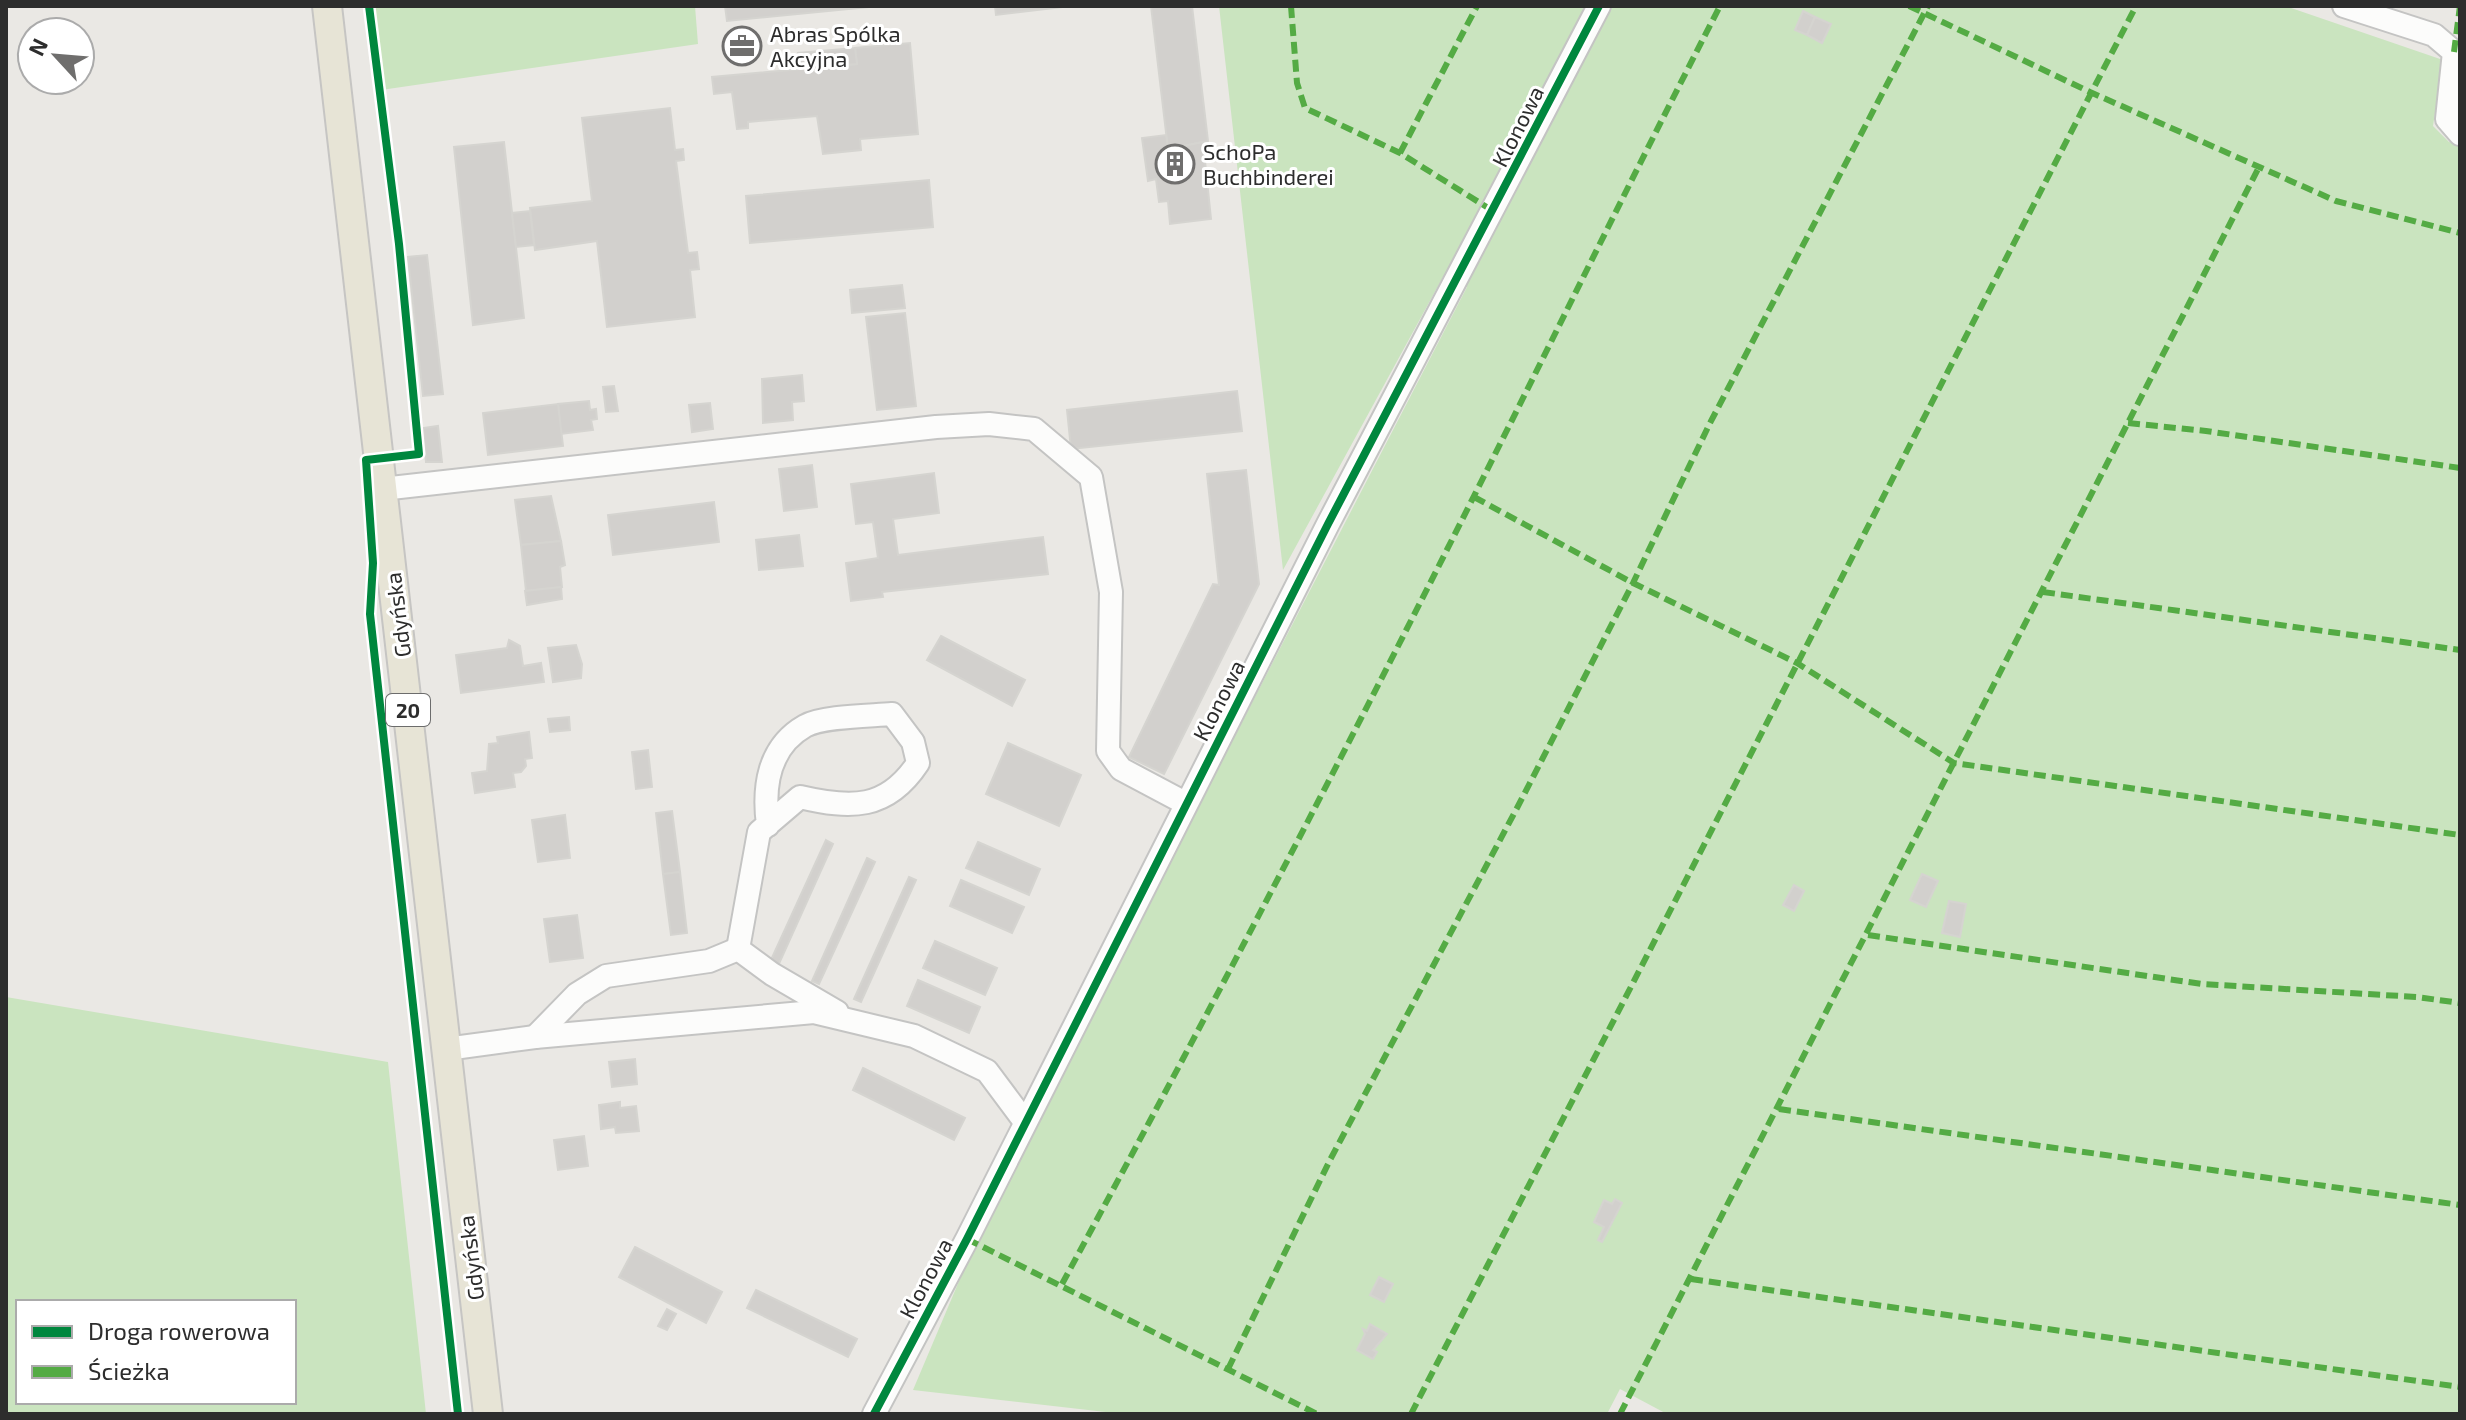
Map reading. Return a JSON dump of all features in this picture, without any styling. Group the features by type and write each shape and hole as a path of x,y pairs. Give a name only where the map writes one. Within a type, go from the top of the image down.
{"main road":[{"name":"Gdyńska","path":"327,6 488,1414"}],"street":[{"name":"Klonowa","path":"874,1414 1185,803 1599,6"},
{"path":"2344,6 2434,35 2454,52 2447,119 2460,134"},
{"path":"382,489 921,428 989,424 1034,429 1091,477 1111,592 1108,751 1121,769 1185,803"},
{"path":"738,949 759,832 768,825 800,797 836,805 873,802 903,787 918,763 913,742 892,714 805,726 773,756 764,797 768,825"},
{"path":"535,1037 577,994 606,976 709,961 738,949"},
{"path":"738,949 772,974 852,1021"},
{"path":"446,1049 535,1037 814,1012 914,1036 987,1071 1025,1122"}],"green space":[{"path":"372,6 695,6 698,44 381,90"},
{"path":"1219,6 2285,6 2443,60 2433,126 2449,142 2460,145 2460,1414 1667,1414 1620,1389 1607,1414 1123,1414 913,1390 987,1215 1467,287 1443,277 1283,570"},
{"path":"6,997 388,1062 426,1414 6,1414"}],"building":[{"path":"725,6 879,6 727,21"},
{"path":"995,6 1071,6 996,15"},
{"path":"1151,6 1192,6 1208,141 1168,149"},
{"path":"1803,11 1815,17 1807,35 1795,30"},
{"path":"1815,17 1831,24 1822,43 1807,35"},
{"path":"910,43 918,134 860,139 861,150 823,154 817,116 748,122 748,128 737,129 732,92 714,94 712,77 857,64 855,48"},
{"path":"855,48 857,64 799,69 798,53"},
{"path":"670,108 675,150 683,149 684,160 676,161 688,253 697,252 699,269 690,270 695,317 607,327 597,241 535,250 530,208 592,201 582,118"},
{"name":"SchoPa Buchbinderei","path":"1166,135 1168,149 1203,142 1211,219 1170,224 1168,201 1159,202 1156,179 1148,181 1142,138"},
{"path":"504,142 524,318 473,325 454,147"},
{"path":"929,180 933,227 750,243 746,196"},
{"path":"530,211 534,245 516,247 512,213"},
{"path":"427,255 443,394 423,396 408,257"},
{"path":"902,285 905,308 852,313 850,290"},
{"path":"905,313 916,406 877,410 866,317"},
{"path":"802,375 804,401 792,402 793,420 763,423 762,379"},
{"path":"614,386 618,411 606,412 603,387"},
{"path":"1237,391 1242,431 1071,449 1067,410"},
{"path":"589,401 590,410 596,409 597,419 591,420 593,430 561,434 558,404"},
{"path":"710,403 713,429 692,432 689,405"},
{"path":"558,404 563,446 488,455 483,413"},
{"path":"438,426 442,462 426,462 423,428"},
{"path":"812,465 817,507 784,511 779,469"},
{"path":"1246,470 1259,584 1164,774 1129,757 1213,584 1219,585 1207,474"},
{"path":"934,473 939,513 893,519 898,555 1043,537 1048,574 882,592 883,597 851,601 846,563 878,558 873,522 856,524 851,484"},
{"path":"551,496 561,541 521,545 515,500"},
{"path":"714,502 719,542 613,555 608,515"},
{"path":"799,535 803,566 759,570 756,540"},
{"path":"561,541 565,565 560,567 562,587 526,591 521,545"},
{"path":"561,587 562,599 527,605 525,591"},
{"path":"941,636 1025,680 1012,706 927,660"},
{"path":"509,640 520,646 523,666 541,663 544,682 461,693 456,655 507,648"},
{"path":"576,645 582,664 581,678 553,682 548,648"},
{"path":"569,717 570,730 550,732 548,719"},
{"path":"529,732 532,758 525,759 526,766 521,772 513,773 515,787 475,793 472,773 487,771 489,744 498,743 497,737"},
{"path":"1008,743 1081,775 1059,826 986,794"},
{"path":"648,750 652,787 636,789 632,752"},
{"path":"672,811 680,872 663,874 656,813"},
{"path":"565,815 570,858 538,862 532,820"},
{"path":"826,840 833,844 778,966 770,962"},
{"path":"978,842 1040,869 1029,895 966,868"},
{"path":"867,858 875,862 819,984 812,981"},
{"path":"680,872 687,933 671,935 663,874"},
{"path":"1922,874 1938,881 1926,907 1910,900"},
{"path":"909,877 916,880 861,1002 854,999"},
{"path":"961,880 1024,907 1012,933 950,906"},
{"path":"1794,885 1804,891 1794,911 1783,905"},
{"path":"1949,901 1966,904 1960,937 1942,933"},
{"path":"577,915 583,958 550,962 544,919"},
{"path":"935,941 997,968 985,995 923,968"},
{"path":"918,980 980,1007 969,1033 907,1006"},
{"path":"635,1059 637,1084 612,1087 609,1062"},
{"path":"863,1068 965,1118 954,1140 853,1090"},
{"path":"620,1102 620,1108 636,1106 639,1131 616,1133 615,1127 601,1129 599,1105"},
{"path":"584,1136 588,1166 558,1170 554,1140"},
{"path":"1615,1199 1622,1203 1602,1242 1598,1240 1604,1227 1594,1222 1604,1200 1612,1204"},
{"path":"635,1247 722,1292 706,1323 619,1277"},
{"path":"1379,1277 1393,1284 1384,1302 1370,1295"},
{"path":"756,1290 857,1339 848,1357 747,1308"},
{"path":"667,1309 676,1314 667,1330 658,1326"},
{"path":"1370,1324 1387,1334 1373,1350 1377,1352 1373,1359 1357,1350 1365,1334 1363,1329 1367,1331"}],"marked path":[{"path":"1291,6 1297,83 1305,108 1400,153 1493,211"},
{"path":"1400,153 1477,6"},
{"path":"1062,1284 1373,694 1720,6"},
{"path":"1909,6 2090,92 2336,201 2460,233"},
{"path":"1228,1369 1330,1160 1517,808 1633,583 1710,423 1928,6"},
{"path":"1411,1414 2136,6"},
{"path":"2454,52 2460,6"},
{"path":"1620,1414 2259,167"},
{"path":"2128,423 2206,431 2460,468"},
{"path":"1474,497 1633,583 1797,663 1954,763 2460,835"},
{"path":"2043,592 2460,650"},
{"path":"1868,935 2202,984 2417,997 2460,1003"},
{"path":"1779,1109 2460,1205"},
{"path":"967,1239 1317,1414"},
{"path":"1691,1279 2460,1387"}],"cycle path":[{"path":"369,6 399,244 419,454 366,460 373,563 370,614 458,1414"},
{"path":"874,1414 967,1239 1328,524 1599,6"}],"place":[{"name":"Abras Spólka Akcyjna","path":"742,46"},
{"name":"SchoPa Buchbinderei","path":"1175,164"}]}
